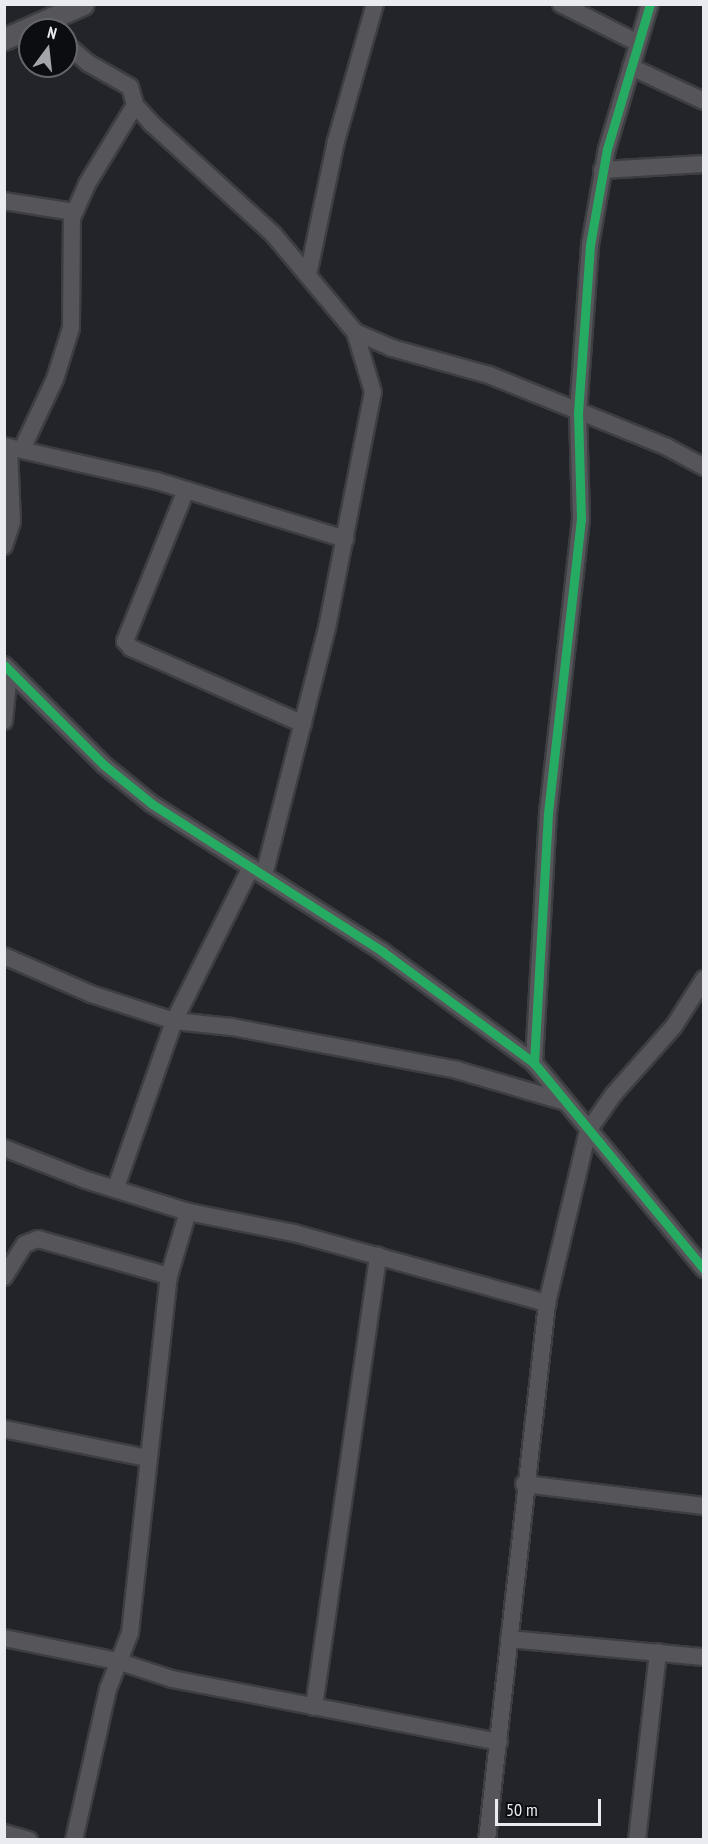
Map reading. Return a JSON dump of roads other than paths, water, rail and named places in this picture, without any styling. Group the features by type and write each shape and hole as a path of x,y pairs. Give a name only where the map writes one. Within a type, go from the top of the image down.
{"street":[{"path":"60,18 83,4"},
{"path":"308,275 336,141 375,4"},
{"path":"561,4 638,43"},
{"path":"534,1063 548,813 581,519 578,413 590,245 602,170 650,4"},
{"path":"78,54 88,63 130,87 135,105 273,234 355,332 374,392 345,539 303,724 257,871 174,1021 116,1187"},
{"path":"631,67 704,101"},
{"path":"4,546 12,522 12,447 55,379 71,328 74,291 69,235 74,212 135,105"},
{"path":"602,170 704,164"},
{"path":"4,201 74,212"},
{"path":"355,332 392,348 489,375 578,413 626,430 704,467"},
{"path":"12,447 186,490 345,539"},
{"path":"186,490 125,641 131,648 303,724"},
{"path":"4,721 7,668"},
{"path":"7,668 104,765 152,804 383,952 534,1063 562,1101 704,1269"},
{"path":"4,956 91,994 174,1021 232,1027 457,1070 562,1101"},
{"path":"487,1839 499,1742 524,1484 547,1303 588,1131 614,1095 674,1026 704,979"},
{"path":"4,1148 86,1180 116,1187 188,1212 378,1256 547,1303"},
{"path":"74,1839 117,1662 130,1633 136,1603 147,1458 169,1276 188,1212"},
{"path":"4,1277 25,1244 38,1239 169,1276"},
{"path":"314,1707 378,1256"},
{"path":"4,1429 147,1458"},
{"path":"524,1484 704,1506"},
{"path":"4,1638 117,1662 172,1679 499,1742"},
{"path":"509,1638 704,1657"},
{"path":"637,1839 658,1652"},
{"path":"4,1833 29,1839"}]}
